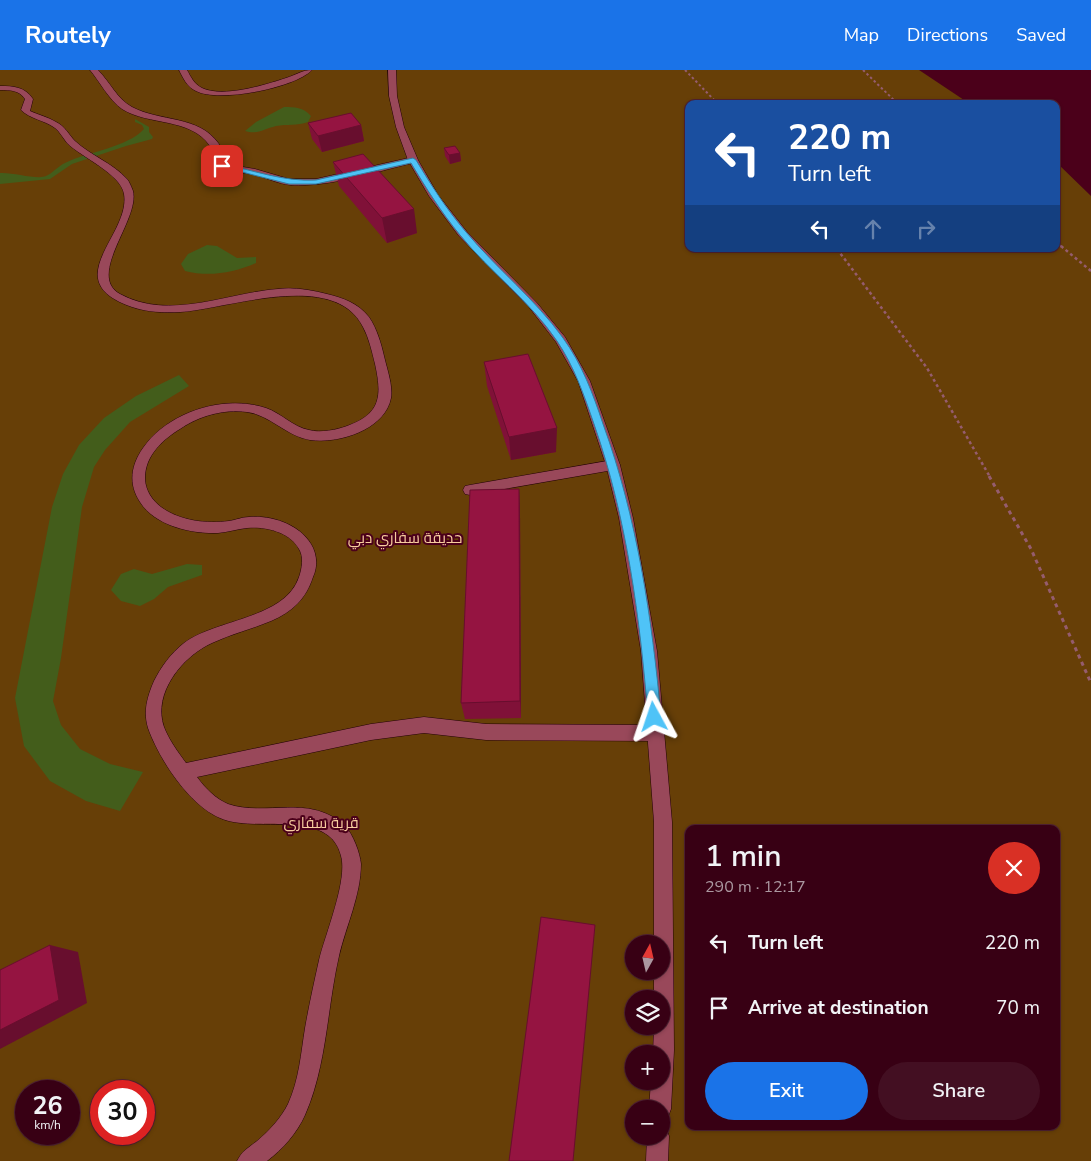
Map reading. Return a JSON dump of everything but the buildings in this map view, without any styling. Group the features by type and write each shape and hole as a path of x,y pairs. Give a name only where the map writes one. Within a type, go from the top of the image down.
{"street":[{"path":"94,70 106,83 117,100 128,109 189,125 201,132 214,144 213,158 216,163 222,166 255,172 289,182 302,183 316,182 413,160"},
{"path":"183,70 191,84 206,93 216,94 238,93 288,80 308,70"},
{"path":"392,70 393,96 400,127 413,160 434,196 463,234 533,305 561,340 584,381 613,465 626,518 649,651 663,822 664,1050 661,1100"},
{"path":"0,88 20,90 26,94 29,99 25,110 27,113 57,125 81,149 124,181 129,189 131,198 129,207 108,254 102,274 109,291 130,304 161,310 281,292 314,294 343,302 364,317 374,337 385,384 385,399 376,415 358,427 335,435 311,436 290,430 276,418 258,409 235,407 210,410 186,419 165,432 149,448 140,466 138,485 146,501 159,514 178,522 200,527 225,527 250,522 274,524 293,532 306,545 311,563 306,582 292,601 271,616 217,633 190,647 169,668 156,694 154,720 164,744 198,792 215,808 239,816 312,817 338,831 352,859 347,893 325,976 310,1069 296,1114 265,1151 248,1161"},
{"path":"470,490 613,465"},
{"path":"184,772 371,732 424,725 486,732 656,733"},
{"path":"657,1161 658,1145"}],"path":[{"path":"685,70 714,100"},
{"path":"863,70 894,100"},
{"path":"1060,245 1091,271"},
{"path":"839,252 928,368 1031,549 1091,683"}],"green space":[{"name":"قرية سفاري","path":"0,70 919,70 964,100 685,100 685,252 1060,252 1060,166 1091,196 1091,1161 0,1161"}],"shaded area":[{"path":"284,107 299,108 311,116 308,122 304,123 276,126 257,132 245,131 256,122"},
{"path":"135,119 149,127 152,139 72,164 50,179 0,184 0,173 42,177 74,159 118,145 144,129 142,125 135,122"},
{"path":"207,245 217,246 237,258 256,257 256,263 221,273 203,274 185,271 181,264 188,254"},
{"path":"179,375 189,386 130,422 105,450 94,467 82,507 61,658 53,701 61,725 80,749 110,764 143,772 120,811 86,801 50,781 24,746 15,698 52,507 63,474 79,445 104,418 136,396"},
{"path":"187,564 202,565 202,575 168,587 154,599 140,606 121,601 111,590 121,574 134,569 152,574"}],"route":[{"path":"222,166 255,172 289,182 302,183 316,182 413,160 434,196 463,234 533,305 561,340 584,381 613,465 626,518 649,651 654,717"}],"park label":[{"name":"حديقة سفاري دبي","path":"405,538"}]}
